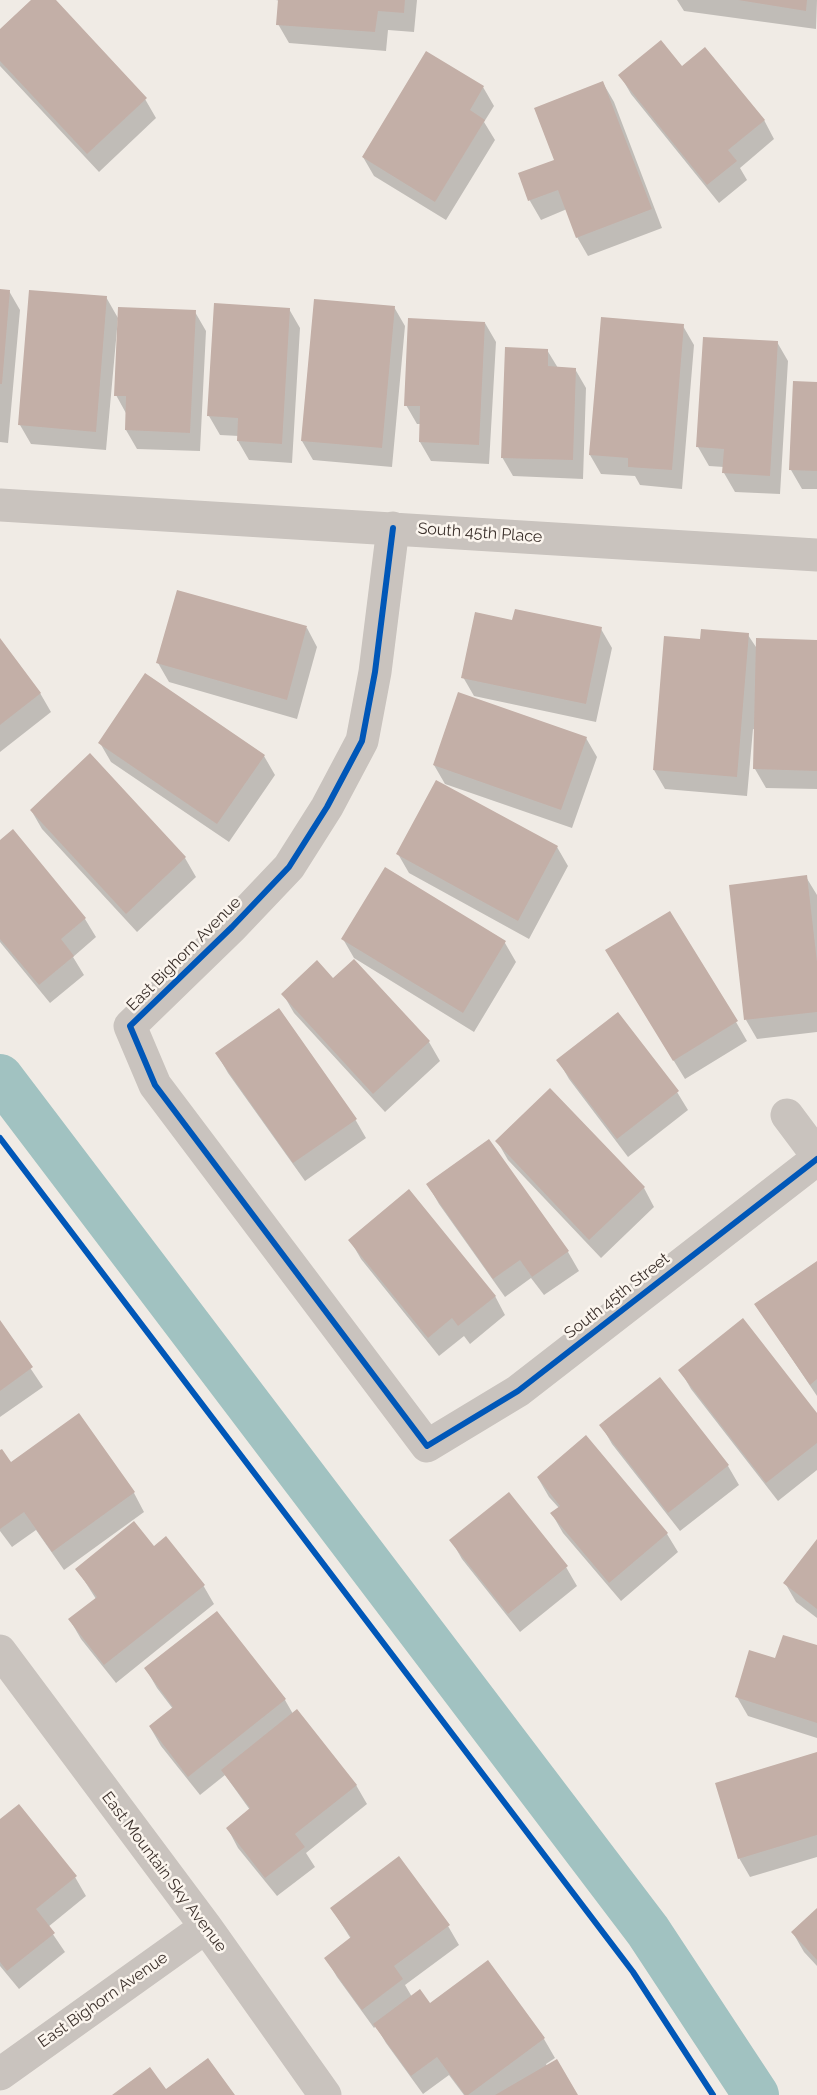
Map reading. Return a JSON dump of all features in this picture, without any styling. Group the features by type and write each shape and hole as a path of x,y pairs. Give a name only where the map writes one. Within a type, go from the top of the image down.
{"street":[{"name":"South 45th Place","path":"0,505 817,555"},
{"name":"East Bighorn Avenue","path":"393,528 375,672 362,741 332,797 289,867 232,927 130,1026 154,1085 427,1446"},
{"name":"South 45th Street","path":"427,1446 518,1391 817,1157 787,1115"},
{"name":"East Mountain Sky Avenue","path":"0,1652 206,1927 325,2095"},
{"name":"East Bighorn Avenue","path":"0,2074 206,1927"}],"building":[{"path":"31,0 56,0 147,98 87,154 0,61 0,29"},
{"path":"278,0 405,0 404,13 378,11 375,32 276,25"},
{"path":"738,0 807,0 806,11"},
{"path":"661,40 682,66 705,47 765,120 728,150 737,161 707,185 618,75"},
{"path":"426,51 484,86 470,110 485,120 435,202 362,157"},
{"path":"603,81 652,209 576,238 558,190 528,201 518,173 554,160 534,108"},
{"path":"0,289 10,290 2,384 0,384"},
{"path":"29,290 107,296 96,432 18,425"},
{"path":"314,299 395,306 382,448 301,441"},
{"path":"214,303 290,308 282,444 237,441 238,418 207,416"},
{"path":"118,307 196,310 190,433 125,430 126,396 114,396"},
{"path":"601,317 684,324 672,470 628,467 628,458 589,455"},
{"path":"408,318 485,322 479,445 419,442 420,406 404,406"},
{"path":"703,337 778,341 770,476 722,473 724,449 696,447"},
{"path":"505,347 548,349 548,366 576,368 573,460 501,458"},
{"path":"793,381 817,382 817,471 789,470"},
{"path":"177,590 307,626 287,700 156,663"},
{"path":"515,609 602,627 586,704 461,678 475,612 512,620"},
{"path":"701,629 749,633 737,777 653,770 664,636 700,639"},
{"path":"0,638 41,693 0,725"},
{"path":"756,638 817,640 817,771 753,769"},
{"path":"145,673 265,755 217,824 98,743"},
{"path":"458,692 587,737 561,810 433,765"},
{"path":"90,753 186,857 126,914 30,810"},
{"path":"436,780 558,846 518,921 396,854"},
{"path":"13,829 86,918 61,939 74,956 39,985 0,939 0,840"},
{"path":"385,867 506,941 463,1013 341,939"},
{"path":"807,875 817,962 817,1012 744,1020 729,885"},
{"path":"670,911 738,1021 673,1061 605,950"},
{"path":"354,959 430,1041 373,1094 281,994 317,960 333,978"},
{"path":"279,1008 357,1119 293,1163 215,1053"},
{"path":"618,1012 679,1091 617,1139 556,1060"},
{"path":"550,1088 645,1187 589,1240 495,1141"},
{"path":"489,1139 569,1251 532,1277 520,1260 493,1279 426,1184"},
{"path":"409,1189 496,1296 458,1326 452,1318 428,1338 348,1240"},
{"path":"817,1261 817,1379 810,1385 754,1304"},
{"path":"743,1318 817,1413 817,1443 766,1483 678,1370"},
{"path":"0,1320 33,1367 0,1391"},
{"path":"660,1377 729,1465 668,1513 599,1425"},
{"path":"79,1413 135,1492 52,1552 24,1512 0,1529 0,1450 2,1449 11,1462"},
{"path":"586,1435 668,1533 609,1583 550,1513 560,1506 537,1477"},
{"path":"509,1492 568,1566 508,1614 449,1540"},
{"path":"134,1521 154,1546 166,1536 205,1585 104,1665 68,1619 97,1597 75,1569"},
{"path":"817,1539 817,1609 783,1583"},
{"path":"217,1611 286,1699 188,1777 149,1726 173,1707 144,1668"},
{"path":"783,1635 817,1645 817,1723 735,1697 749,1650 775,1658"},
{"path":"297,1709 357,1785 295,1834 305,1847 265,1878 226,1828 250,1808 221,1770"},
{"path":"817,1752 817,1835 738,1859 715,1783"},
{"path":"19,1804 77,1876 36,1909 55,1933 7,1971 0,1962 0,1819"},
{"path":"399,1856 450,1925 394,1966 403,1979 362,2010 324,1958 351,1937 330,1908"},
{"path":"817,1908 817,1960 791,1932"},
{"path":"488,1960 545,2038 468,2095 465,2095 437,2057 411,2076 373,2024 420,1989 430,2003"},
{"path":"208,2058 235,2095 112,2095 150,2067 166,2089"},
{"path":"557,2059 578,2095 495,2095"}],"waterway":[{"path":"0,1077 648,1931 756,2095"}],"cycle path":[{"path":"393,528 375,672 362,741 327,807 289,867 232,927 130,1026 155,1085 427,1446 518,1391 817,1159"},
{"path":"0,1138 633,1972 713,2095"}]}
